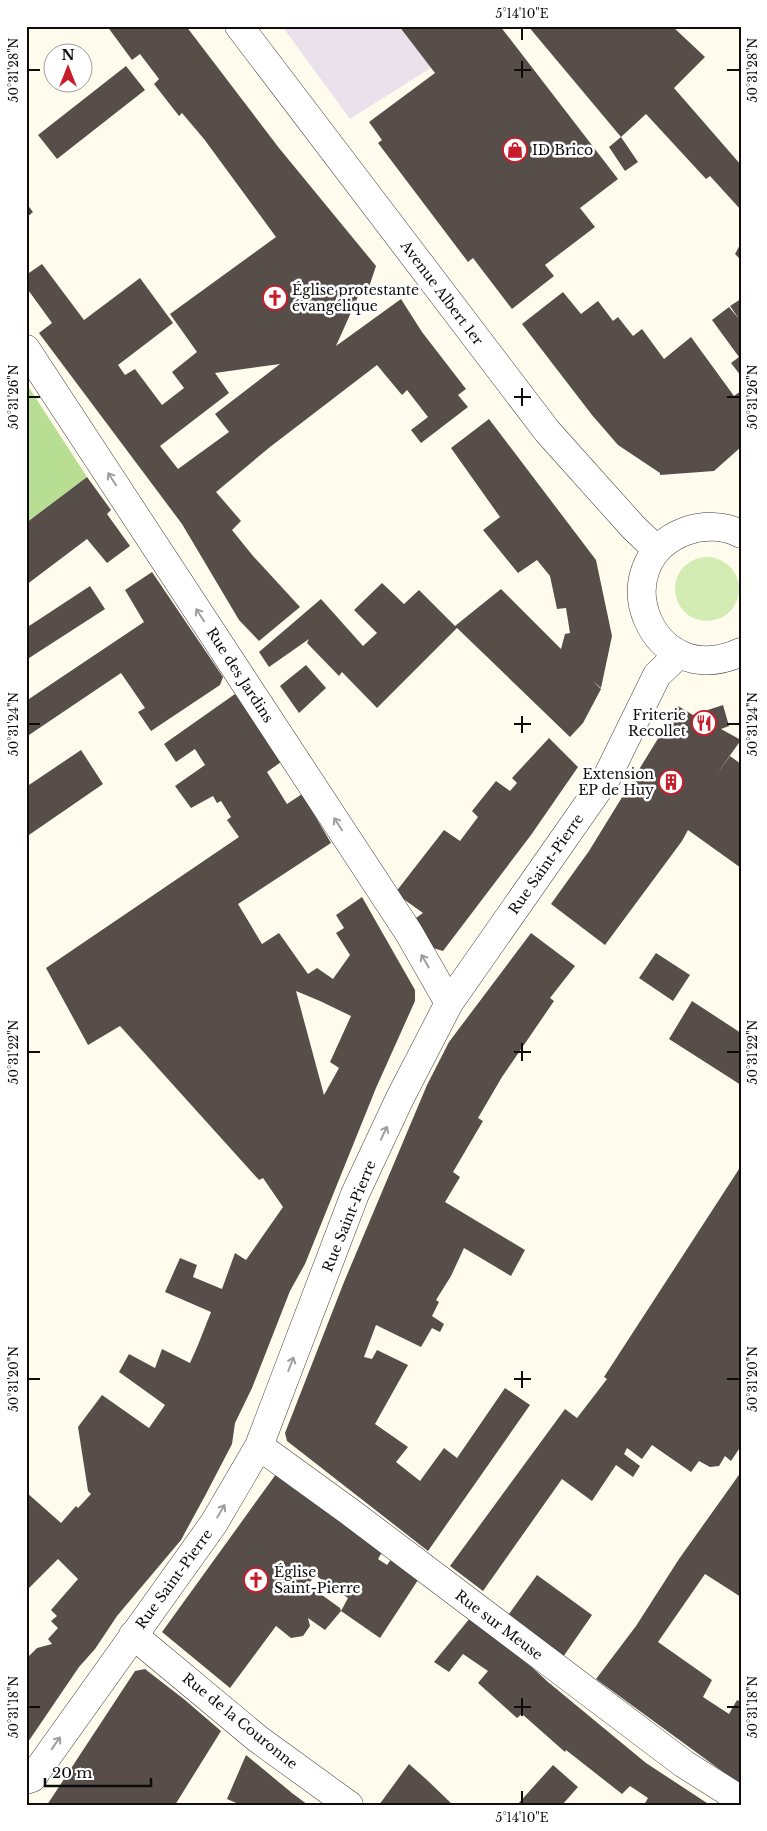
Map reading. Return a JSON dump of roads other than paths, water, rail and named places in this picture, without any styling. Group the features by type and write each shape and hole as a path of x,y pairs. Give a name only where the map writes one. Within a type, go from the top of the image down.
{"street":[{"name":"Avenue Albert 1er","path":"239,26 547,430 633,527 657,550"},
{"name":"Rue des Jardins","path":"26,349 409,933 449,1004"},
{"path":"740,533 718,527 695,528 674,536 657,550 646,567 642,587 643,607 650,626 662,642 679,654 702,660 726,659 741,652"},
{"name":"Rue Saint-Pierre","path":"26,1780 32,1778 214,1523 259,1446 355,1194 400,1098 449,1004 607,777 657,675 679,654"},
{"name":"Rue sur Meuse","path":"259,1446 350,1512 684,1764 741,1800"},
{"name":"Rue de la Couronne","path":"133,1635 258,1739 349,1805"}],"place":[{"name":"ID Brico","path":"515,150"},
{"name":"Église protestante évangélique","path":"275,298"},
{"name":"Friterie Recollet","path":"704,723"},
{"name":"Extension EP de Huy","path":"671,782"},
{"name":"Église Saint-Pierre","path":"256,1580"}]}
